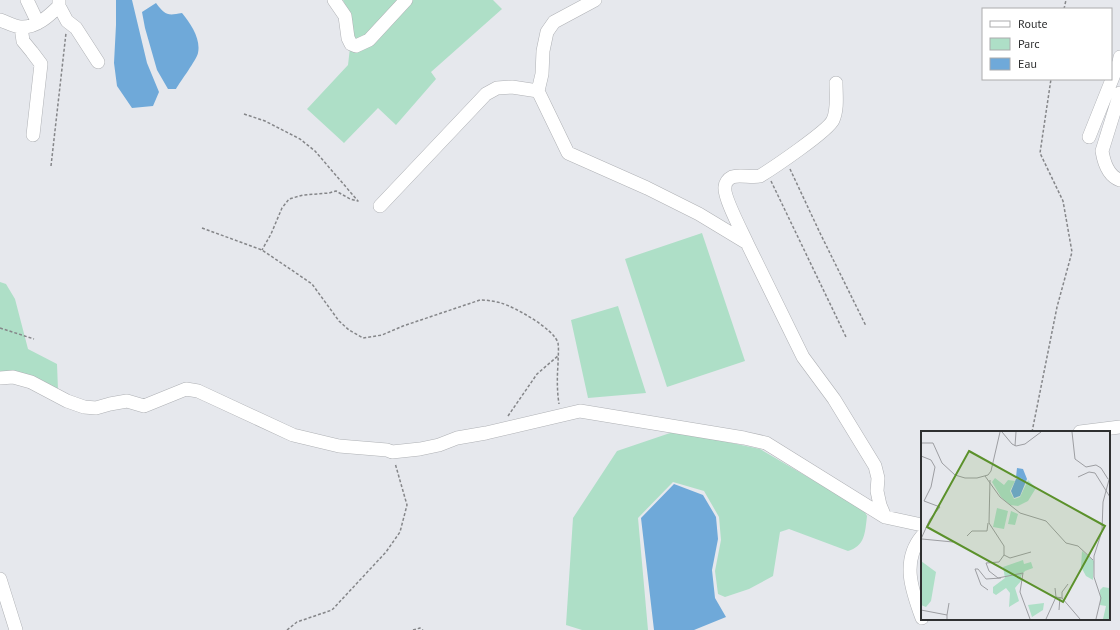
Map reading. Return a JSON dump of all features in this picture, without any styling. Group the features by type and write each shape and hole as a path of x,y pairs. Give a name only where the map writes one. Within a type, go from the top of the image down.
{"street":[{"path":"27,0 38,23"},
{"path":"334,0 345,16 348,38 351,44 356,46 369,40 406,0"},
{"path":"595,0 554,22 547,32 543,51 542,74 538,91 568,153 647,188 747,242"},
{"path":"0,20 21,27 38,23 48,17 59,3 67,21 76,28 98,62"},
{"path":"21,27 23,41 41,64 33,135"},
{"path":"1112,80 1120,57"},
{"path":"1089,137 1112,80"},
{"path":"836,83 836,107 833,121 824,131 760,176 733,176 727,181 724,188 747,242 803,356 834,399 875,466 878,478 877,491 880,505 885,517"},
{"path":"380,206 486,94 497,88 512,87 538,91"},
{"path":"1120,93 1102,151 1108,170 1112,176 1120,180"},
{"path":"0,378 13,377 31,382 67,401 84,407 96,408 127,401 144,406 186,389 198,391 293,435 339,446 388,450 392,452 439,445 457,438 486,433 580,411 766,443 885,517 921,525"},
{"path":"1088,431 1120,427"},
{"path":"921,537 910,559 909,578 921,616"},
{"path":"0,579 16,630"},
{"path":"922,620 927,630"}],"path":[{"path":"51,166 67,21"},
{"path":"1032,431 1057,307 1072,252 1064,201 1040,153 1051,80"},
{"path":"244,114 265,121 300,139 315,151 358,201 350,199 336,191 329,194 303,195 289,199 282,208 271,234 262,250"},
{"path":"785,159 866,326"},
{"path":"767,172 846,337"},
{"path":"202,228 262,250 312,284 339,321 349,330 363,338 382,335 403,326 480,300 489,300 502,303 537,322 550,331 557,342 559,355 559,404 564,415"},
{"path":"0,328 34,339"},
{"path":"504,419 509,415 537,374 559,355"},
{"path":"287,630 297,622 332,610 386,552 400,532 407,505 392,452"},
{"path":"413,630 420,628 423,630"}],"green space":[{"path":"343,0 493,0 502,9 431,72 436,79 396,125 378,108 344,143 307,109 348,65 353,22"},
{"path":"702,233 745,361 667,387 625,259"},
{"path":"0,282 6,284 15,299 28,349 57,364 58,390 11,371 0,371"},
{"path":"618,306 646,393 588,398 571,320"},
{"path":"676,431 760,449 864,510 867,516 865,533 861,542 854,549 848,551 789,529 780,532 773,576 749,589 725,597 718,594 715,571 721,540 719,517 704,491 673,482 638,518 648,630 582,630 566,625 573,518 617,451"}],"water":[{"path":"116,0 132,0 147,63 159,92 153,106 132,108 117,86 114,63"},
{"path":"156,3 167,14 182,13 197,37 199,48 197,56 176,89 168,89 157,70 145,28 142,12"},
{"path":"674,484 703,495 716,517 718,539 712,570 715,598 726,617 694,630 654,630 641,518"}]}
